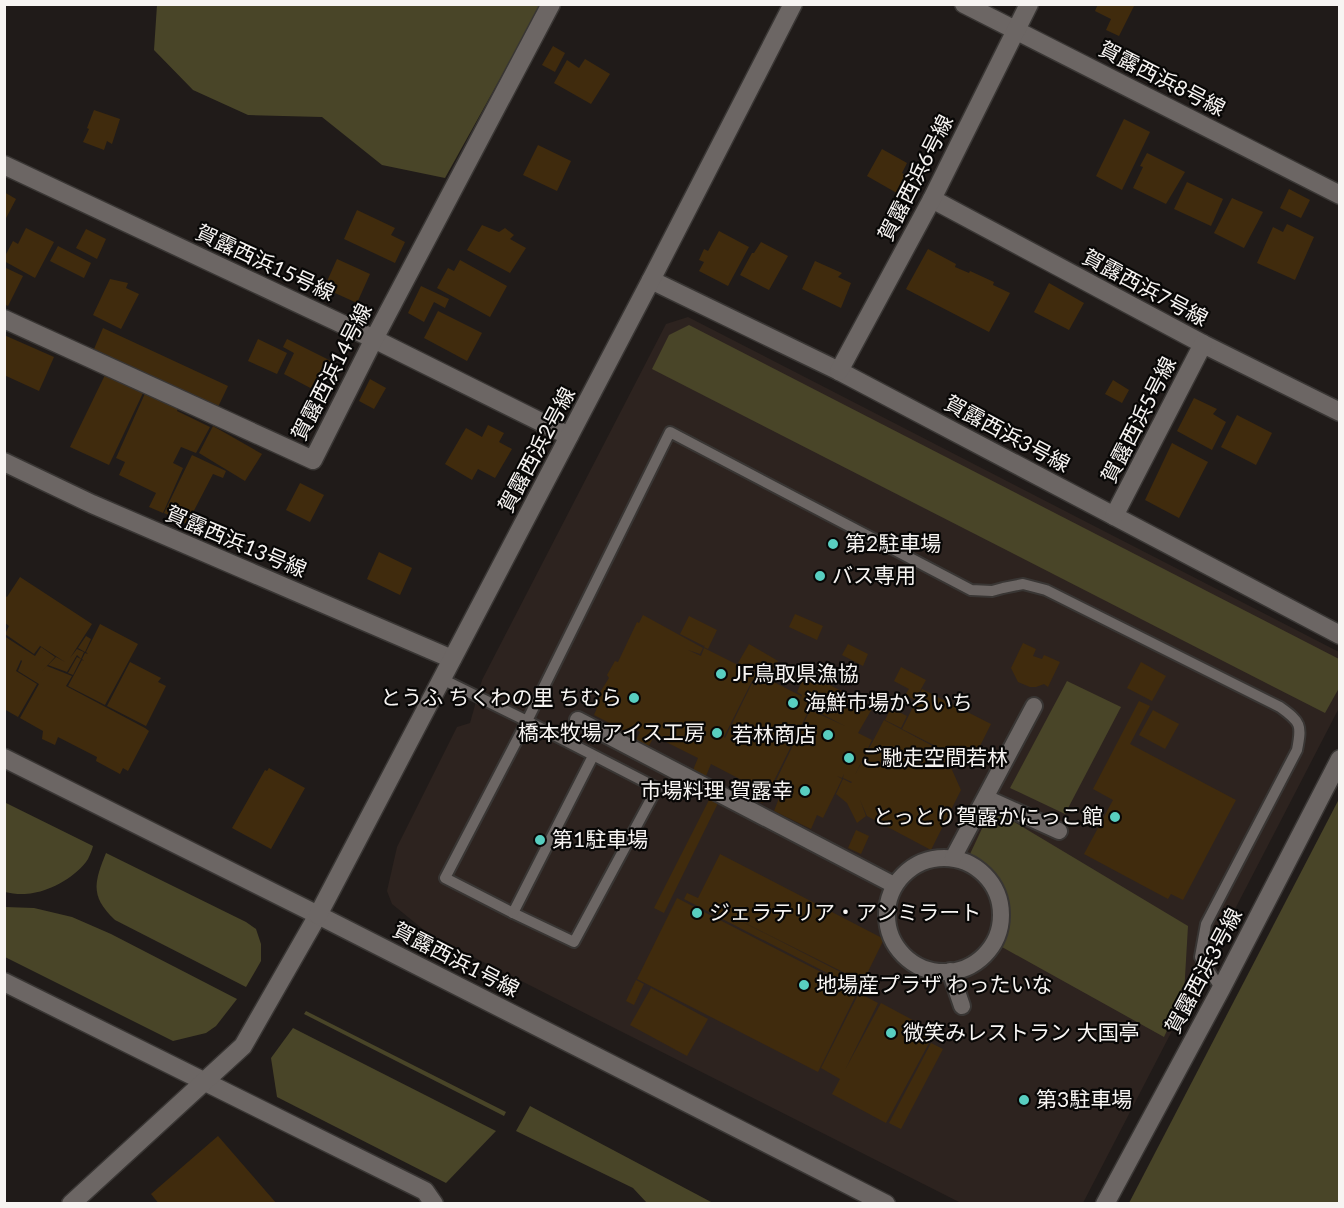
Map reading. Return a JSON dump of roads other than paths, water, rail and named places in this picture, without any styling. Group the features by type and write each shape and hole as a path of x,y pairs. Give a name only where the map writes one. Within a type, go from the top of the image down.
{"street":[{"name":"賀露西浜14号線","path":"4,319 313,460 374,339 551,4"},
{"name":"賀露西浜2号線","path":"71,1203 243,1046 318,915 793,4"},
{"name":"賀露西浜8号線","path":"964,4 1340,195"},
{"name":"賀露西浜6号線","path":"839,371 932,199 1029,4"},
{"name":"賀露西浜15号線","path":"4,165 374,339 569,436"},
{"name":"賀露西浜7号線","path":"932,199 1203,344 1340,412"},
{"name":"賀露西浜3号線","path":"651,280 839,371 1340,635"},
{"name":"賀露西浜5号線","path":"1114,516 1203,344"},
{"name":"賀露西浜13号線","path":"4,462 92,504 452,659"},
{"path":"953,858 1034,706"},
{"path":"578,720 894,885"},
{"name":"賀露西浜1号線","path":"4,758 886,1203"},
{"name":"賀露西浜3号線","path":"1106,1203 1221,989 1340,759"},
{"path":"986,798 1059,831"},
{"path":"942,857 962,860 978,868 991,881 999,898 1002,917 998,935 989,951 975,963 958,970 939,972 921,967 905,956 893,941 887,922 888,903 894,885 907,871 924,861 942,857"},
{"path":"950,971 962,1006"},
{"path":"4,982 425,1191 434,1203"}],"lane":[{"path":"442,679 527,721 657,788 574,942 445,878 527,721 670,432 971,590 992,591 1023,584 1046,590 1280,707 1296,718 1301,732 1297,750 1206,924 1200,957 1221,989"},
{"path":"513,913 593,756"}],"place":[{"name":"第2駐車場","path":"833,544"},
{"name":"バス専用","path":"820,576"},
{"name":"JF鳥取県漁協","path":"721,674"},
{"name":"とうふ ちくわの里 ちむら","path":"634,698"},
{"name":"海鮮市場かろいち","path":"793,703"},
{"name":"橋本牧場アイス工房","path":"717,733"},
{"name":"若林商店","path":"828,735"},
{"name":"ご馳走空間若林","path":"849,758"},
{"name":"市場料理 賀露幸","path":"805,791"},
{"name":"とっとり賀露かにっこ館","path":"1115,817"},
{"name":"第1駐車場","path":"540,840"},
{"name":"ジェラテリア・アンミラート","path":"697,913"},
{"name":"地場産プラザ わったいな","path":"804,985"},
{"name":"微笑みレストラン 大国亭","path":"891,1033"},
{"name":"第3駐車場","path":"1024,1100"}]}
